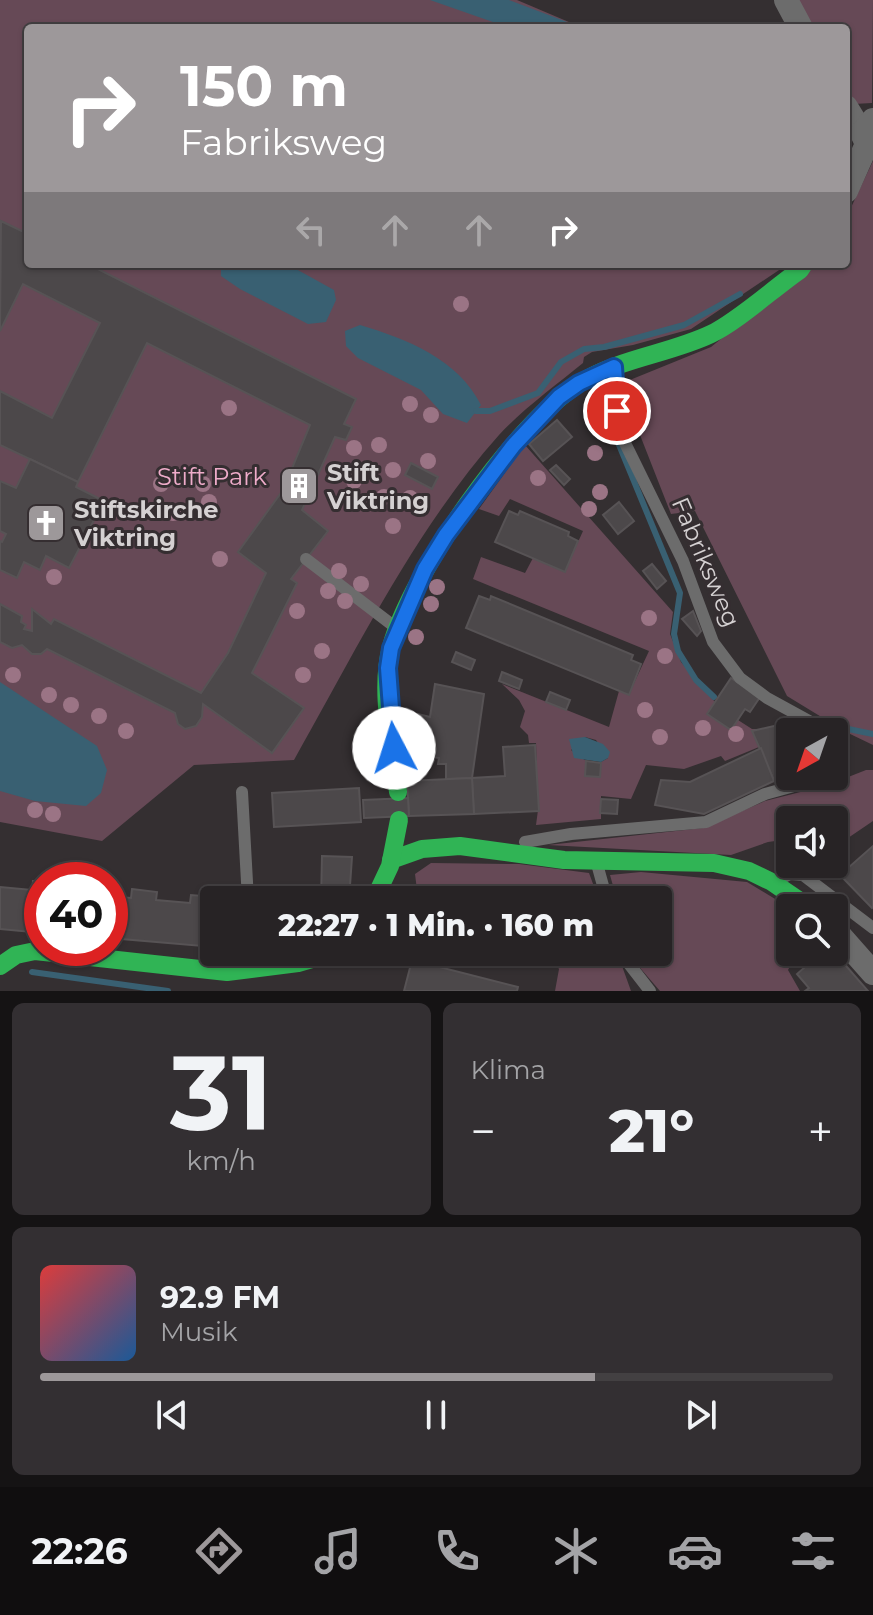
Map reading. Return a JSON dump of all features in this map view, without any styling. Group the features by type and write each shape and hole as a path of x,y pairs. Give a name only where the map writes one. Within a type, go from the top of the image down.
{"street":[{"path":"786,0 799,24"},
{"path":"850,112 867,133 850,180"},
{"path":"398,792 388,668 391,648 425,569 446,535 513,446 559,397 579,383 614,375 714,333 801,268"},
{"path":"380,886 393,856 399,820"},
{"path":"393,856 422,849 460,846 596,861 714,863 749,871 790,894"},
{"path":"848,945 873,973"},
{"path":"4,962 23,952 35,951 227,972 240,966"}],"lane":[{"name":"Fabriksweg","path":"614,375 617,411 624,441 683,561 713,642 740,678 800,718"},
{"path":"306,559 398,629"},
{"path":"487,849 571,834 706,822 778,790"},
{"path":"242,792 247,886"},
{"path":"596,861 603,886"},
{"path":"772,882 790,874 803,875 873,928"},
{"path":"631,966 650,991"}],"green space":[{"name":"Stift Park","path":"0,0 517,0 574,24 24,24 24,268 782,268 691,329 633,345 592,352 508,425 469,471 414,550 294,760 194,765 102,841 0,822"},
{"path":"797,0 873,0 872,103 854,104 850,96 850,24 811,24"},
{"path":"873,161 873,745 848,733 848,718 823,718 787,696 695,511 671,514 620,384 711,347 809,268 850,268 850,210"},
{"path":"525,445 673,612 670,634 681,662 715,702 707,714 731,730 738,720 752,729 760,729 759,747 725,761 721,756 684,769 646,765 631,799 601,796 601,819 536,825 536,743 529,743 528,735 520,727 525,711 519,700 502,684 609,727 619,691 629,694 649,651 473,579 481,557 525,573 533,558 565,571 583,531 510,499 499,516 479,509","holes":["585,737 596,740 608,758 601,762 600,777 586,776 586,761 571,750"]},
{"path":"873,770 873,821 848,838 848,806 776,806 776,841 731,855 548,845 703,828 765,801 808,790 848,790 848,777"},
{"path":"431,863 519,864 589,873 594,886 416,886 415,874"},
{"path":"641,872 747,882 776,900 776,966 790,966 788,970 800,991 660,991 638,966 672,966 672,886 613,886 610,875"},
{"path":"557,966 622,966 631,991 555,991"}],"water":[{"path":"430,0 509,0 572,24 499,24"},
{"path":"221,268 294,268 334,290 336,300 326,322 308,324 221,276"},
{"path":"360,325 413,344 459,375 481,405 467,423 443,414 421,390 358,358 346,346 345,331"},
{"path":"0,682 97,746 107,770 101,793 86,806 35,801 0,791"},
{"path":"585,737 603,744 610,752 608,758 601,762 574,758 569,739"}],"building":[{"name":"Stift Viktring","path":"1,221 24,232 24,268 96,268 356,399 344,424 352,427 346,440 335,437 302,510 328,531 291,579 297,583 252,673 304,708 272,753 203,704 202,717 196,726 185,729 178,724 175,713 47,649 41,654 32,654 22,645 12,648 0,642 0,604 22,616 21,622 26,625 24,629 32,631 32,609 51,624 54,619 201,693 228,653 266,573 238,552 283,490 310,425 147,343 78,482 0,445 0,391 52,418 100,323 23,284 0,331"},
{"path":"557,420 572,437 543,461 529,444"},
{"name":"Stiftskirche Viktring","path":"30,459 78,482 76,487 104,501 69,568 46,556 40,570 24,562 17,578 0,570 0,541 6,534 0,531 0,481 16,488"},
{"path":"411,463 438,477 432,489 405,475"},
{"path":"556,465 570,479 564,485 550,470"},
{"path":"619,502 634,521 618,534 603,515"},
{"path":"509,511 518,515 520,511 569,532 568,536 578,541 565,572 495,542"},
{"path":"652,564 666,581 657,589 643,571"},
{"path":"479,596 490,600 491,596 633,655 631,660 641,664 629,695 466,628"},
{"path":"693,611 701,631 697,636 682,619"},
{"path":"456,652 475,660 471,670 452,662"},
{"path":"502,672 522,680 519,689 499,681"},
{"path":"731,678 760,697 750,712 745,709 731,730 707,714"},
{"path":"435,684 484,694 472,778 446,779 446,764 438,764 439,758 426,756 427,741 415,739 418,714 430,717"},
{"path":"550,692 570,700 566,710 546,702"},
{"path":"776,726 776,781 774,781 752,731"},
{"path":"535,745 539,811 474,814 472,778 505,776 503,747"},
{"path":"761,748 774,781 704,814 655,805 661,780 690,782"},
{"path":"586,761 601,763 600,777 585,776"},
{"path":"472,778 474,814 409,816 407,781"},
{"path":"359,788 361,822 274,827 272,793"},
{"path":"408,798 409,816 364,818 363,800"},
{"path":"601,799 618,800 617,814 600,813"},
{"path":"873,846 872,908 843,878 848,878 848,868"},
{"path":"322,856 352,857 350,886 321,886"},
{"path":"0,887 24,889 24,931 0,929"},
{"path":"132,889 157,892 156,900 190,903 191,895 200,896 200,946 128,940 128,898 131,898"},
{"path":"410,966 436,966 518,987 517,991 404,991"},
{"path":"806,966 846,966 868,991 805,991 809,988 797,974"}],"waterway":[{"path":"476,411 490,411 538,393 561,362 584,349 604,347 684,325 740,294"},
{"path":"606,385 608,418 680,593 674,634 678,651 696,680 714,697"},
{"path":"848,729 873,734"},
{"path":"32,972 168,991"}],"traffic: fast":[{"path":"398,792 386,682 391,647 402,616 442,541 497,465 554,403 580,383 611,368 711,334 744,313 801,268"},
{"path":"381,886 390,866 399,820"},
{"path":"391,860 422,849 460,846 564,860 714,863 749,871 790,894"},
{"path":"0,966 16,955 35,951 227,972 274,966"}],"place":[{"name":"Stift Viktring","path":"299,486"},
{"name":"Stiftskirche Viktring","path":"46,523"}],"route":[{"path":"394,748 388,668 391,648 425,569 446,535 513,446 559,397 579,383 614,367 617,411"}]}
